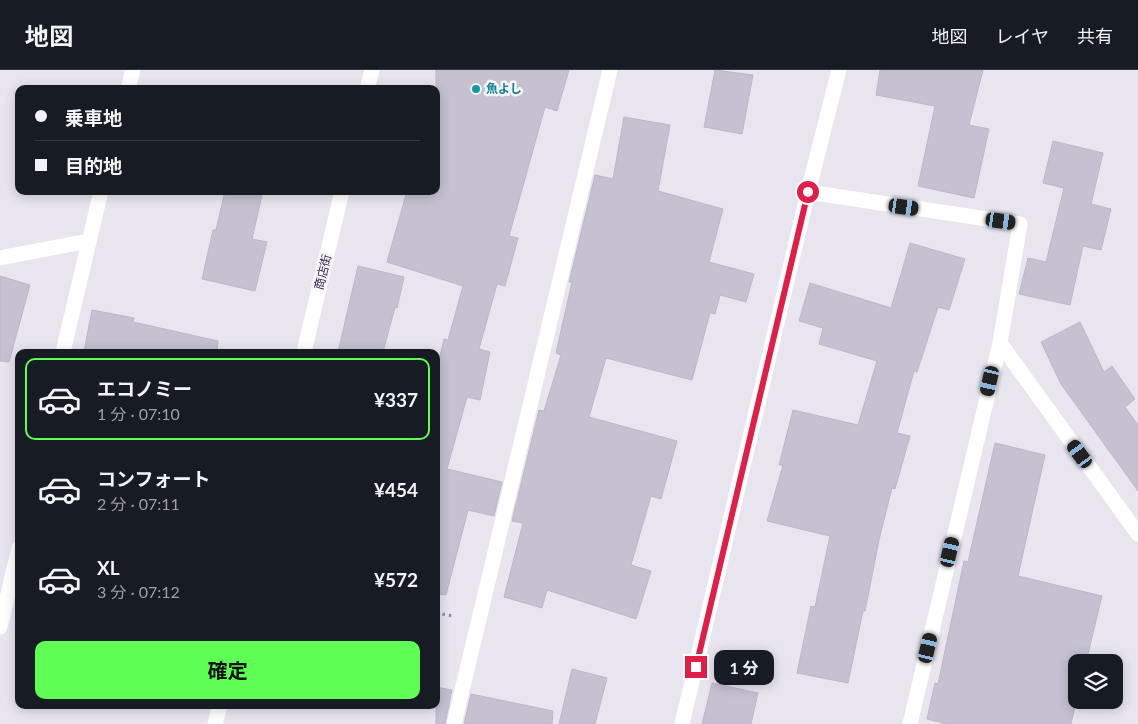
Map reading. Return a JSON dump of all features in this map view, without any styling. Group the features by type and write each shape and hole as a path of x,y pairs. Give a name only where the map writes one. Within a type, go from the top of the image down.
{"street":[{"path":"129,85 132,70"},
{"path":"368,85 372,70"},
{"path":"454,724 610,70"},
{"path":"682,724 808,192 839,70"},
{"path":"808,192 1020,224 1000,342 910,724"},
{"path":"64,349 100,195"},
{"name":"商店街","path":"305,349 341,195"},
{"path":"0,258 88,241"},
{"path":"1000,342 1138,534"},
{"path":"0,627 15,565"},
{"path":"215,724 219,709"}],"building":[{"path":"436,70 569,70 557,111 545,107 509,236 518,238 505,286 497,284 479,349 490,352 480,400 467,397 447,469 502,482 494,516 468,510 446,595 440,594 440,356 444,339 448,340 463,286 387,262 406,195 440,195 440,85 436,85"},
{"path":"715,70 753,75 742,134 704,127"},
{"path":"880,70 983,70 969,125 989,129 974,198 918,186 935,106 876,95"},
{"path":"624,117 670,125 658,191 723,209 709,262 754,274 746,302 720,295 715,314 710,313 692,380 606,358 589,417 677,441 661,499 651,496 631,565 651,571 636,619 547,590 542,608 504,597 523,523 512,521 539,410 544,411 561,355 556,353 572,282 569,282 595,175 613,179"},
{"path":"1053,141 1103,153 1091,204 1111,209 1101,250 1083,246 1070,305 1019,294 1028,258 1046,262 1064,188 1043,183"},
{"path":"224,195 262,195 252,239 267,242 255,291 202,279 213,230 216,230"},
{"path":"910,243 965,259 949,310 938,307 917,372 914,371 897,433 910,436 895,489 892,488 848,683 797,673 811,606 815,607 830,536 767,521 783,465 779,465 793,410 858,425 877,361 819,344 823,328 799,321 810,283 891,308"},
{"path":"358,266 404,277 397,308 395,307 384,349 339,349"},
{"path":"0,276 30,285 9,362 0,361"},
{"path":"92,310 134,318 133,322 218,341 217,349 85,349"},
{"path":"1080,322 1104,372 1112,366 1135,399 1125,407 1138,425 1138,491 1061,384 1041,342"},
{"path":"995,443 1045,455 1018,576 1102,596 1088,654 1068,654 1068,709 1074,709 1071,724 947,724 927,719 935,683 938,684 964,561 968,562"},
{"path":"572,669 607,678 595,724 559,724"},
{"path":"712,683 758,693 751,724 702,724"},
{"path":"440,688 452,690 445,724 436,724 436,709 440,709"},
{"path":"471,694 553,711 552,724 464,724"}],"place":[{"name":"魚よし","path":"476,89"}],"route":[{"path":"696,667 808,192"}]}
